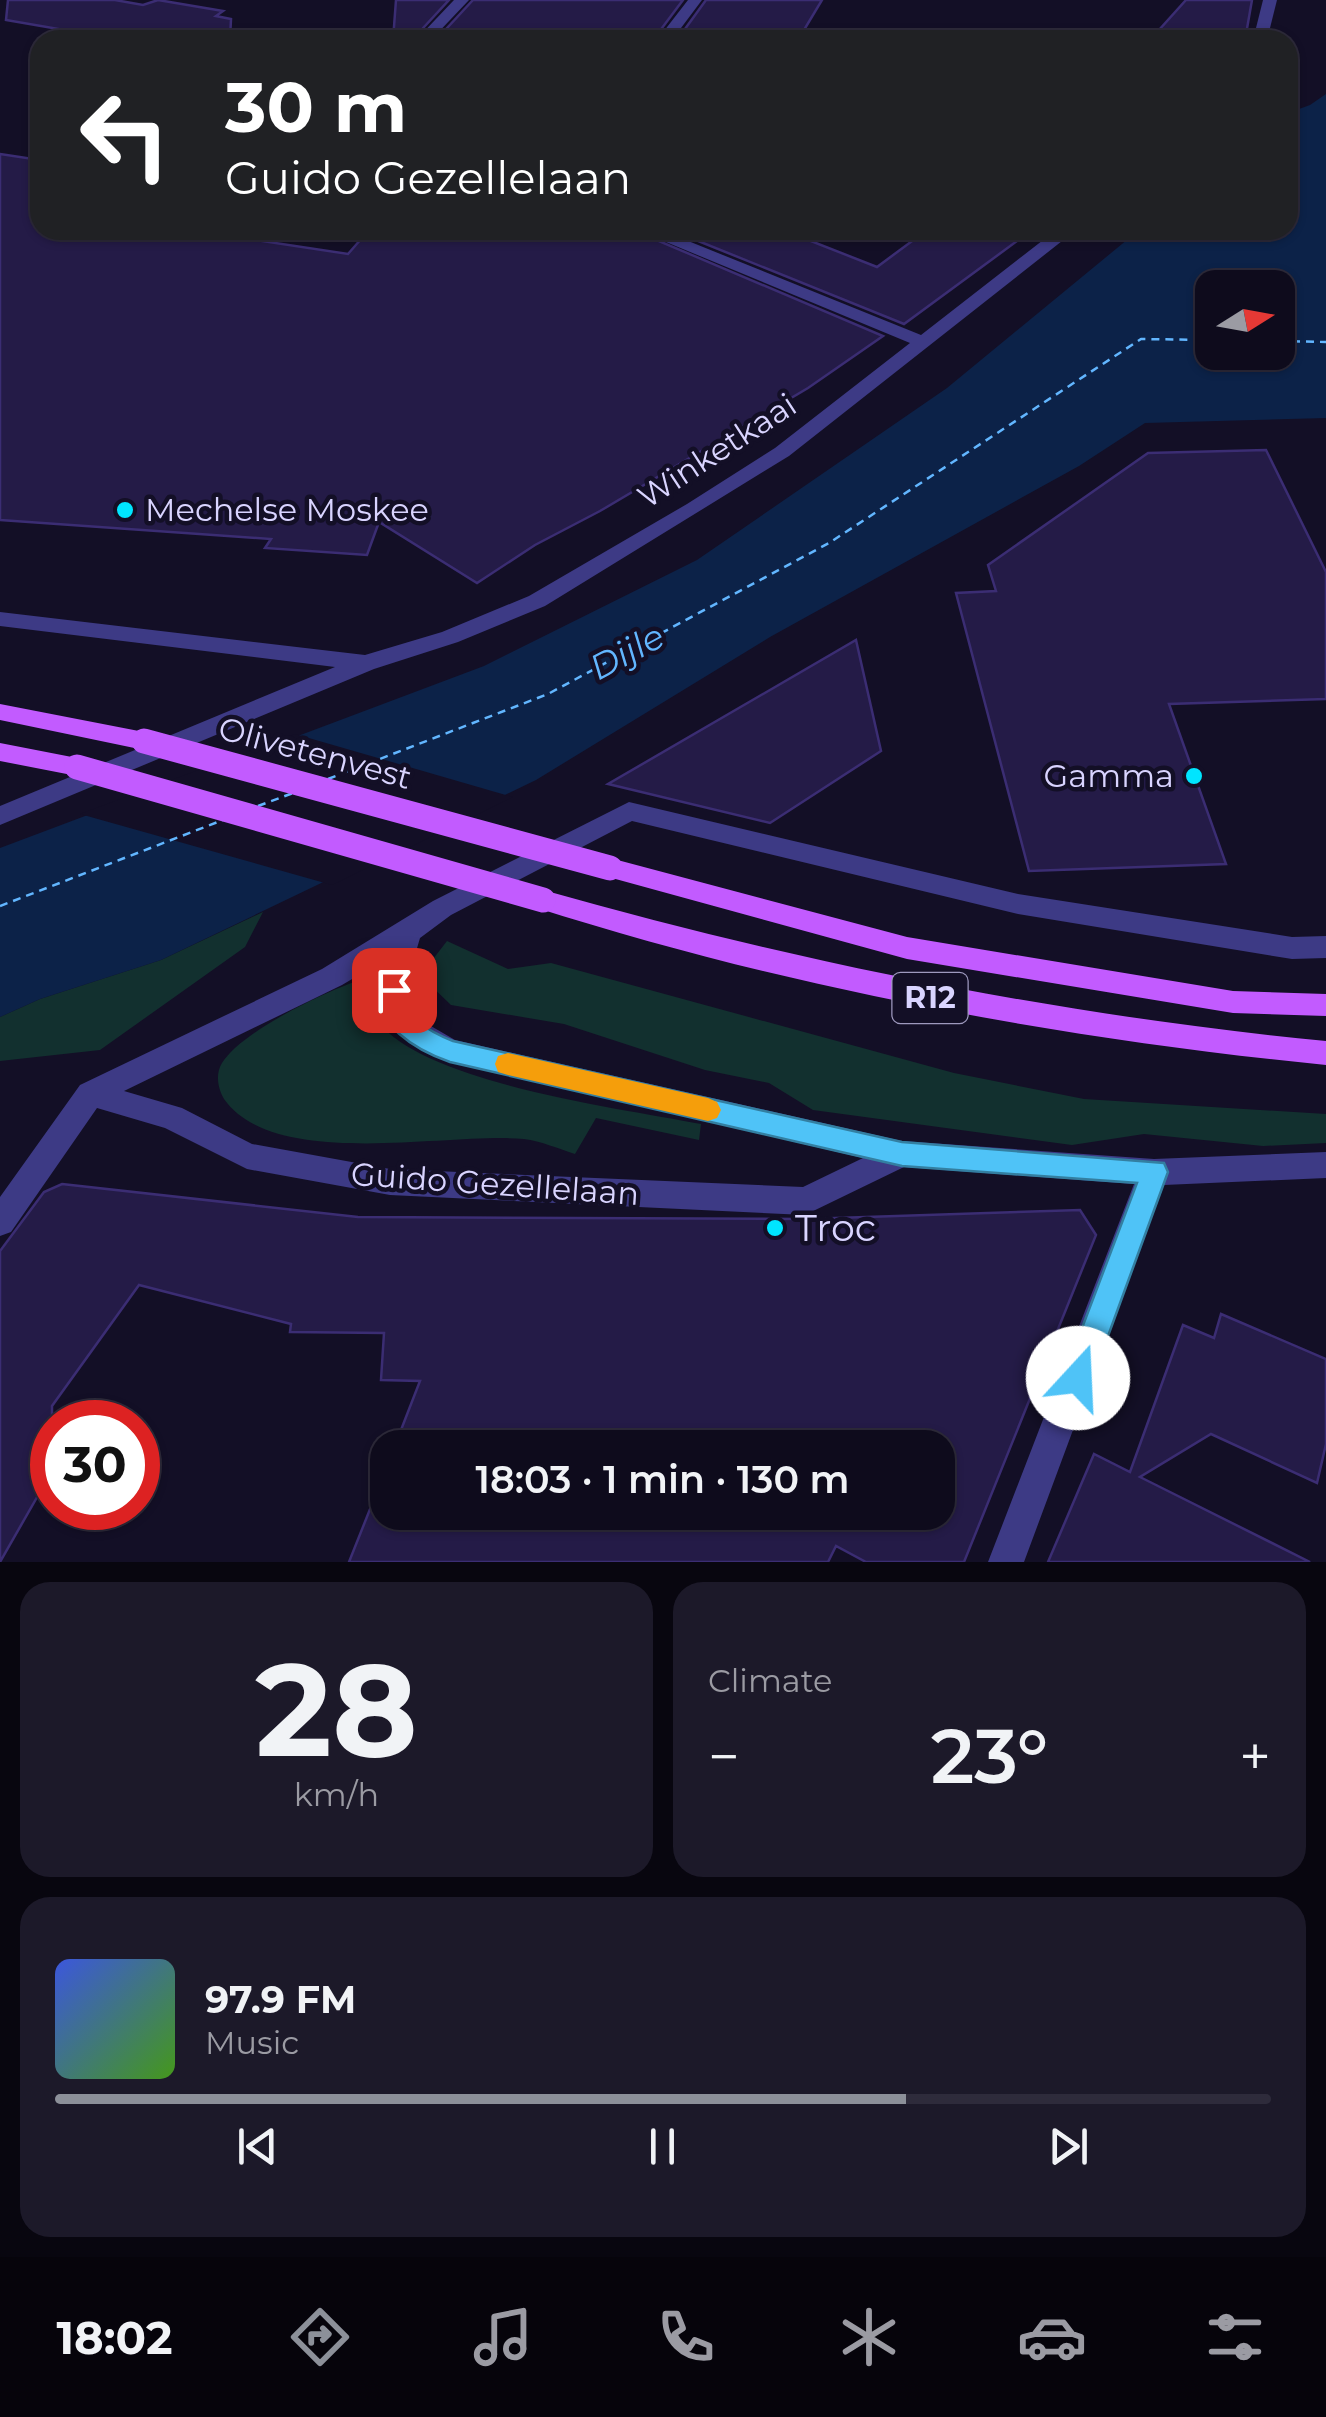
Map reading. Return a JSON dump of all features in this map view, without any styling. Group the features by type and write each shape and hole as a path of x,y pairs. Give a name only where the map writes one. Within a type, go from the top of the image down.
{"main road":[{"name":"Olivetenvest","path":"0,712 144,740 907,948 1234,1002 1326,1006"},
{"name":"R12","path":"0,752 77,767 707,949 939,1000 1081,1025 1326,1052"}],"street":[{"path":"433,30 462,0"},
{"path":"672,30 695,0"},
{"path":"1262,30 1270,0"},
{"path":"671,240 922,342"},
{"name":"Winketkaai","path":"366,663 450,636 536,600 694,509 782,452 1054,240"},
{"path":"0,620 366,663"},
{"path":"0,816 366,663"},
{"path":"0,1222 90,1094 332,977 410,932 442,908 629,811 1018,904 1292,948 1326,947"},
{"name":"Guido Gezellelaan","path":"410,932 396,964 394,990 399,1015 425,1041 469,1055 902,1154 1154,1172 1326,1165"},
{"name":"Guido Gezellelaan","path":"90,1094 172,1117 247,1156 390,1182 805,1201 902,1154"},
{"path":"1006,1562 1154,1172"}],"green space":[{"path":"263,912 245,947 100,1050 0,1061 0,1017 40,999 161,960"},
{"path":"447,941 508,969 551,963 954,1073 1084,1099 1326,1114 1326,1143 1263,1146 1144,1134 1072,1145 813,1110 769,1083 705,1070 564,1024 451,1005 425,980 430,963"},
{"path":"357,981 369,985 378,1022 403,1044 438,1062 528,1090 701,1124 699,1140 596,1118 575,1154 524,1139 321,1141 282,1135 248,1121 224,1099 219,1072 232,1051 284,1015"}],"water":[{"name":"Dijle","path":"1326,94 1326,418 1145,423 1079,466 770,637 536,780 161,960 40,999 0,1017 0,848 484,666 697,560 947,388 1127,240 1298,240 1298,109"}],"pier":[{"path":"295,734 513,797 332,885 80,814"}],"building":[{"path":"8,0 115,0 143,5 158,0 223,11 216,16 231,19 230,30 64,30 6,20"},
{"path":"396,0 449,0 421,30 394,30"},
{"path":"473,0 683,0 660,30 445,30"},
{"path":"706,0 822,0 804,30 684,30"},
{"path":"1186,0 1252,0 1247,30 1159,30"},
{"path":"0,154 30,158 30,240 256,240 348,254 360,240 657,240 883,336 808,388 535,545 477,583 379,522 367,555 265,548 271,539 0,520"},
{"path":"696,240 808,240 877,267 913,240 1018,240 904,324"},
{"path":"1266,450 1326,572 1326,699 1169,704 1226,864 1029,871 956,593 996,591 988,565 1148,453"},
{"path":"856,640 881,751 770,823 608,784"},
{"path":"62,1184 358,1217 805,1219 1080,1210 1096,1235 964,1562 866,1562 836,1546 828,1562 349,1562 370,1509 370,1530 955,1530 955,1430 401,1430 420,1381 381,1380 384,1333 290,1332 291,1324 139,1285 56,1400 30,1400 30,1510 0,1562 0,1251 44,1192"},
{"path":"1221,1314 1326,1359 1326,1444 1317,1483 1211,1434 1140,1477 1310,1562 1048,1562 1094,1454 1130,1472 1183,1325 1214,1338"}],"ferry route":[{"path":"328,779 548,694 829,543 1141,339 1195,340"},
{"path":"1295,341 1326,342"},
{"path":"258,806 293,793"},
{"path":"0,906 223,820"}],"slow traffic":[{"path":"508,1064 708,1110"}],"place":[{"name":"Mechelse Moskee","path":"125,510"},
{"name":"Gamma","path":"1194,776"},
{"name":"Troc","path":"775,1228"}],"route":[{"path":"394,990 399,1015 407,1027 425,1041 450,1051 902,1154 1154,1172 1078,1378"}]}
